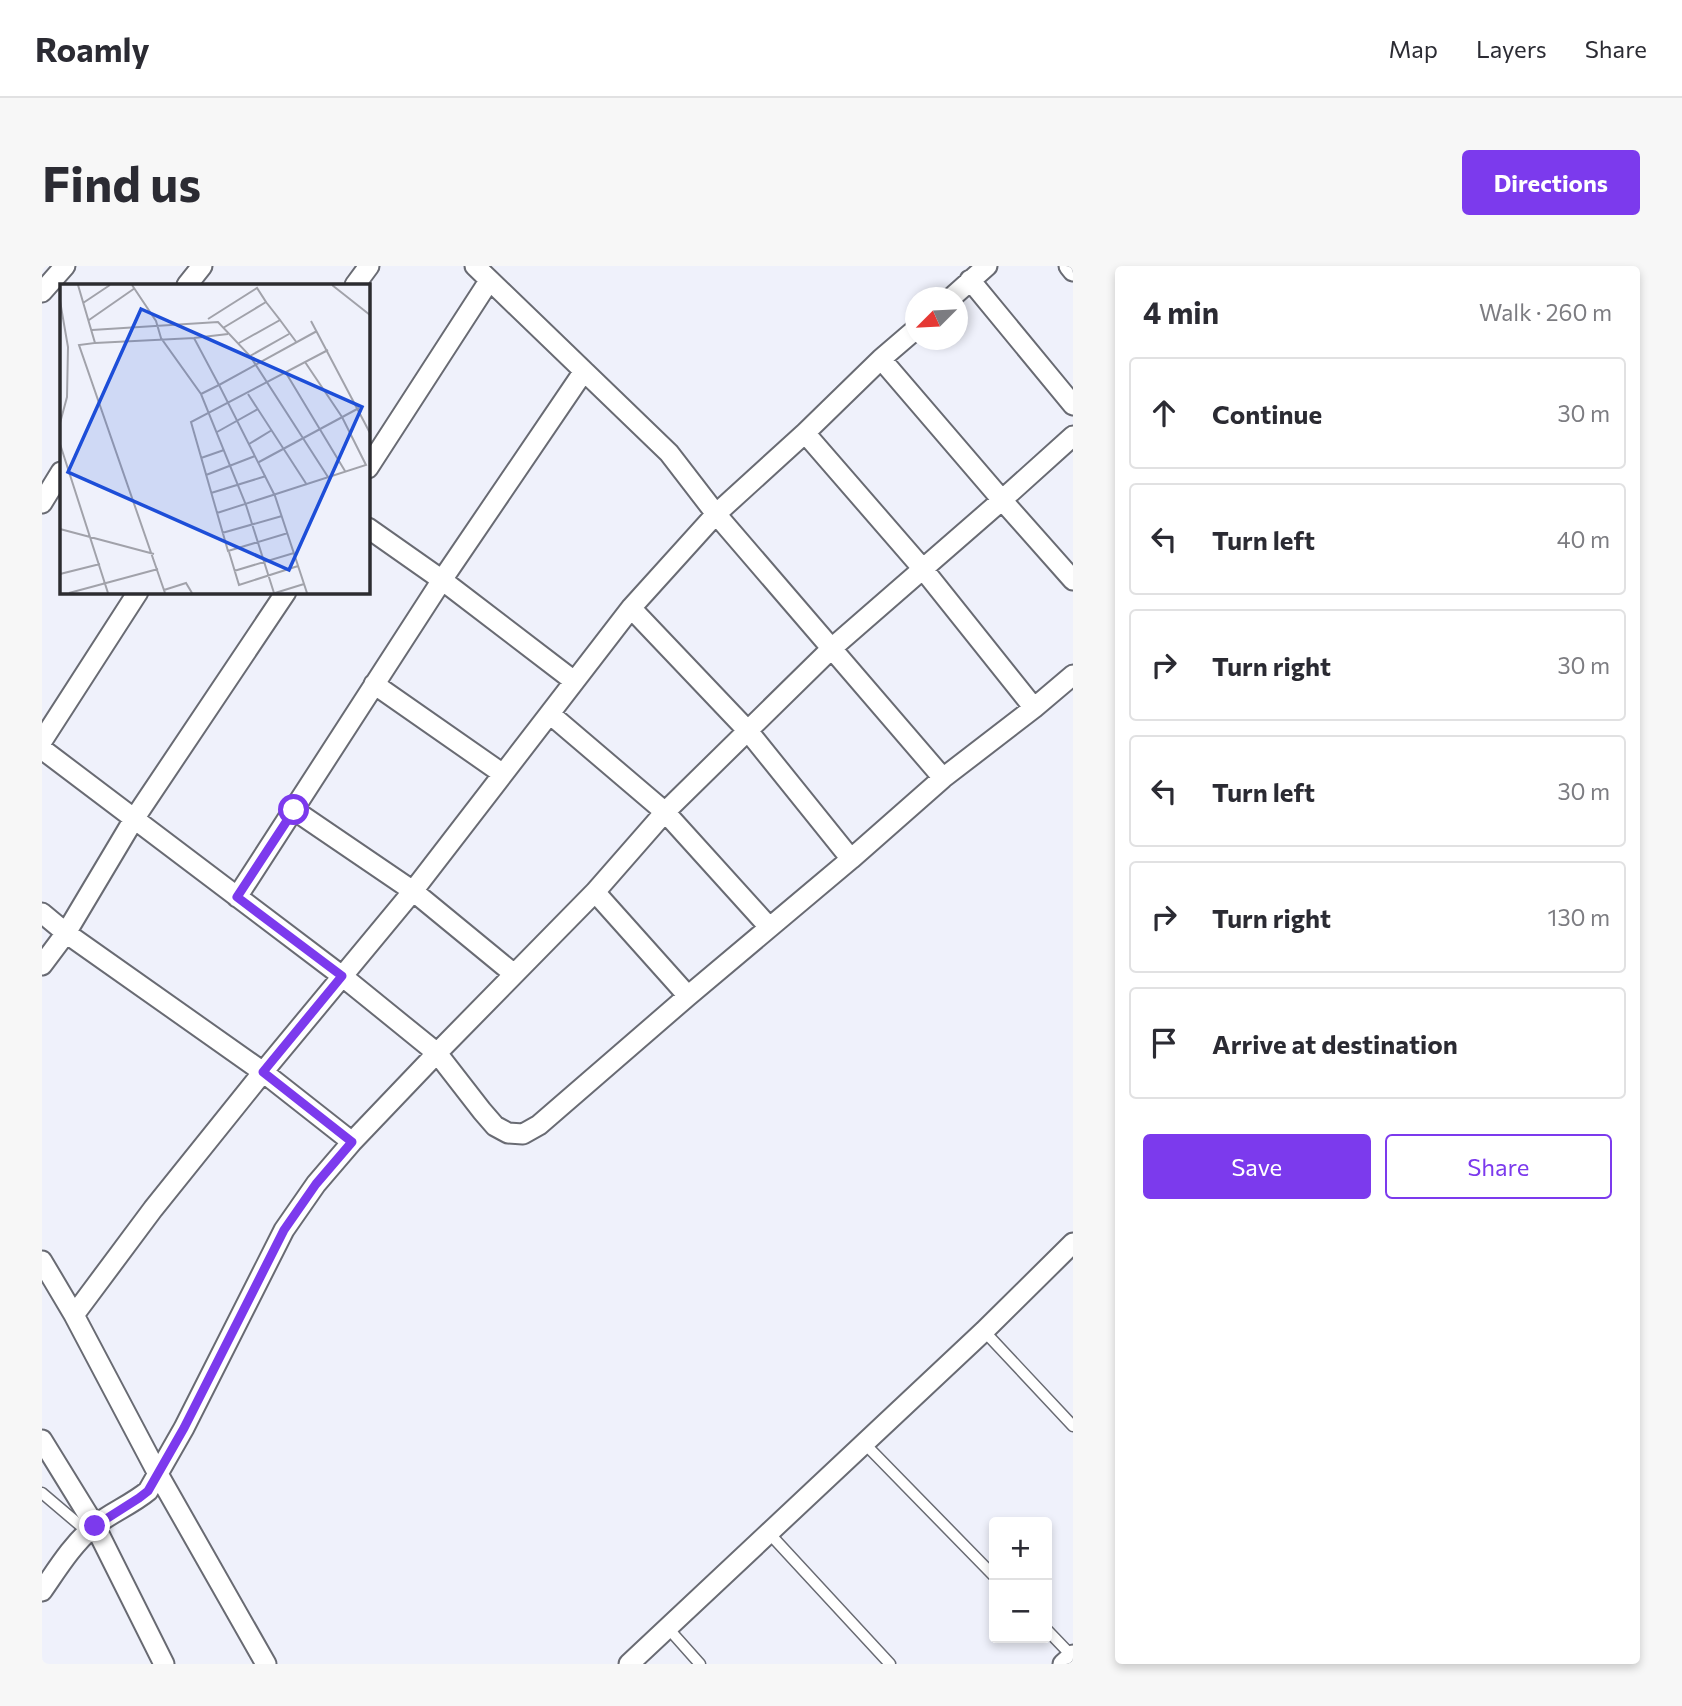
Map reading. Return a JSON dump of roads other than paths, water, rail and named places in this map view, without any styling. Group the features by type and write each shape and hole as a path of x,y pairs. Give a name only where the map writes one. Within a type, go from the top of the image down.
{"street":[{"path":"188,284 202,266"},
{"path":"356,284 369,266"},
{"path":"475,266 669,453 716,514 943,778"},
{"path":"963,287 987,266"},
{"path":"1069,266 1073,271"},
{"path":"970,280 1073,405"},
{"path":"369,466 489,281"},
{"path":"74,1315 153,1209 413,891 631,608 716,514 905,337"},
{"path":"881,359 1073,580"},
{"path":"237,897 442,580 584,371"},
{"path":"805,433 923,569 1034,708"},
{"path":"42,1591 68,1553 92,1529 148,1491 184,1428 284,1230 316,1184 352,1142 595,892 665,812 832,648 1073,436"},
{"path":"42,503 60,474"},
{"path":"369,529 442,580 574,681"},
{"path":"42,741 137,593"},
{"path":"42,964 66,933 134,819 285,593"},
{"path":"631,608 748,731 851,859"},
{"path":"42,749 342,976 437,1053 495,1126 508,1133 523,1134 539,1125 943,778 1073,675"},
{"path":"374,684 503,774"},
{"path":"550,714 665,812 769,927"},
{"path":"294,810 413,891 514,974"},
{"path":"595,892 688,996"},
{"path":"42,913 66,933 263,1072 352,1142"},
{"path":"629,1664 984,1331 1073,1243"},
{"path":"42,1261 266,1664"},
{"path":"42,1440 164,1664"}],"lane":[{"path":"984,1331 1073,1426"},
{"path":"864,1443 989,1571"},
{"path":"42,1493 92,1529"},
{"path":"768,1532 890,1664"},
{"path":"667,1627 700,1664"},
{"path":"1052,1636 1069,1658"}]}
